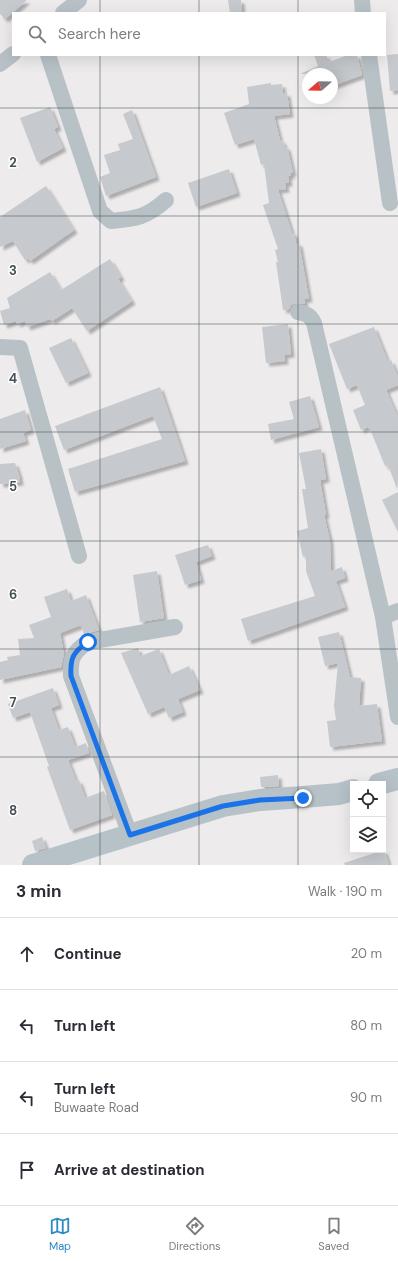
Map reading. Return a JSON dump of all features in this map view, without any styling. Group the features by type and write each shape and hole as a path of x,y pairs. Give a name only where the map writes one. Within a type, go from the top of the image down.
{"street":[{"path":"64,12 79,0"},
{"path":"362,0 363,12"},
{"path":"0,64 12,55"},
{"path":"48,56 100,211 112,221 132,220 155,210 166,200"},
{"path":"369,56 390,203"},
{"path":"298,312 308,314 314,324 383,617 398,717"},
{"path":"0,347 20,348 80,556"},
{"path":"383,617 398,611"},
{"path":"130,835 71,676 73,657 78,649 88,642 175,627"},
{"path":"386,782 398,779"},
{"path":"33,865 223,806 260,800 303,798 339,794 350,791"}],"building":[{"path":"0,0 27,0 5,19 0,14"},
{"path":"228,0 241,0 242,12 230,12"},
{"path":"398,54 398,90 390,91 387,55"},
{"path":"314,56 326,56 329,62 345,56 357,56 362,75 338,84 338,68 314,68 318,66"},
{"path":"271,83 271,85 282,84 283,93 287,93 290,114 274,116 280,140 282,140 285,147 287,147 293,173 290,173 291,176 288,176 289,183 285,183 286,189 278,190 292,233 294,233 296,243 299,243 309,299 304,299 305,304 296,303 291,305 289,309 283,310 276,262 278,262 275,250 278,249 263,205 269,203 264,164 261,165 254,139 235,145 224,113 249,104 247,87"},
{"path":"50,107 58,127 54,129 63,148 37,162 20,118"},
{"path":"132,110 156,177 106,196 100,177 110,173 104,155 120,150 118,144 133,139 123,114"},
{"path":"229,169 237,193 196,207 188,183"},
{"path":"46,186 74,230 30,261 28,258 25,260 13,241 0,247 0,217"},
{"path":"110,259 121,277 118,279 132,301 87,331 72,308 52,321 50,319 27,327 25,321 17,324 16,321 4,325 0,311 10,308 7,298 50,272 61,290"},
{"path":"288,324 291,354 284,355 285,361 266,363 262,327"},
{"path":"374,327 388,362 391,360 398,377 398,385 386,390 398,418 397,489 388,465 385,466 370,429 368,427 361,430 353,410 365,405 357,385 347,389 329,344"},
{"path":"71,338 88,373 66,383 49,348"},
{"path":"160,387 185,461 75,492 68,469 162,439 153,416 64,450 55,426"},
{"path":"310,396 319,427 271,440 268,424 294,419 289,402"},
{"path":"25,410 31,430 23,433 26,441 0,449 0,419"},
{"path":"321,449 326,479 320,480 326,515 324,515 330,541 331,571 342,567 345,578 336,581 345,607 248,641 241,619 315,596 306,571 306,556 303,557 297,531 308,528 302,489 306,489 299,453"},
{"path":"15,463 20,482 0,484 0,464"},
{"path":"398,492 398,532 382,500"},
{"path":"208,545 212,556 196,562 201,580 185,585 175,555"},
{"path":"157,571 164,618 140,622 133,575"},
{"path":"67,589 71,601 86,595 99,630 84,634 81,625 60,633 64,654 61,667 0,680 0,662 8,660 7,657 20,655 18,639 34,638 29,625 51,617 44,597"},
{"path":"339,632 350,677 361,678 359,706 377,704 382,741 330,747 327,721 336,720 334,706 338,663 325,666 318,637"},
{"path":"138,648 140,656 159,649 169,675 189,666 200,690 178,699 183,712 169,718 164,707 148,714 121,653"},
{"path":"53,688 59,705 51,708 59,730 68,727 75,747 86,743 89,753 68,760 76,781 79,780 85,798 104,791 112,815 70,830 47,767 49,766 30,712 13,718 8,704"},
{"path":"278,775 279,786 261,787 260,777"},
{"path":"42,837 46,848 35,851 32,841"},
{"path":"375,853 385,853 389,865 345,865 344,863"}],"route":[{"path":"88,642 78,649 73,657 71,676 130,835 181,818 240,802 303,798"}]}
